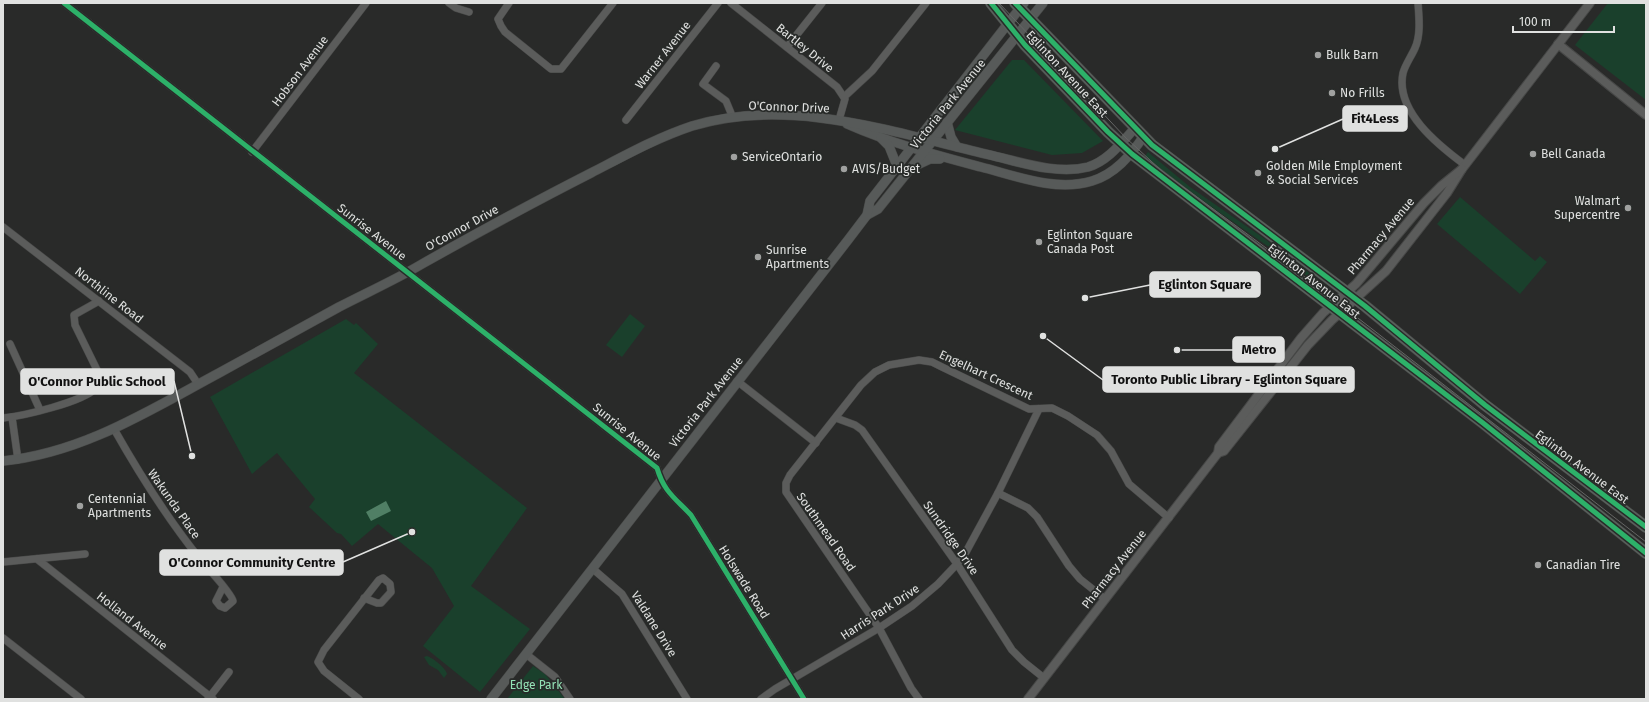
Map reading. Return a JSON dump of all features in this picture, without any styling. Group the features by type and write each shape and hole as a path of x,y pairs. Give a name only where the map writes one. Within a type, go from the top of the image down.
{"main road":[{"name":"Eglinton Avenue East","path":"991,3 1018,36 1120,144 1531,461 1646,553"},
{"name":"Victoria Park Avenue","path":"491,699 867,215 878,209 1043,3"},
{"name":"Eglinton Avenue East","path":"1020,5 1031,19 1152,145 1351,296 1489,408 1646,528"},
{"name":"Victoria Park Avenue","path":"867,215 870,201 1008,25 1020,5"},
{"name":"O'Connor Drive","path":"3,461 18,460 58,451 114,429 407,272 507,216 645,144 700,124 733,118 770,116 839,120 866,124 1020,162 1072,169 1095,164 1120,144 1135,128"},
{"name":"O'Connor Drive","path":"839,120 862,131 924,152 1027,179 1052,184 1070,185 1090,182 1102,177 1116,168 1132,154 1144,136"},
{"path":"947,122 951,137 957,147"},
{"path":"879,136 889,146 897,166"},
{"path":"910,168 930,159 948,158"}],"street":[{"name":"Sunrise Avenue","path":"64,3 252,152 657,468 661,481"},
{"name":"Hobson Avenue","path":"252,152 366,3"},
{"path":"449,3 456,8 469,12"},
{"path":"509,3 499,16 499,23 505,32 551,69 562,69 613,3"},
{"name":"Warner Avenue","path":"626,120 718,3"},
{"name":"Bartley Drive","path":"731,3 836,87 844,97"},
{"path":"787,47 822,3"},
{"path":"839,120 844,106 844,97 872,71 926,3"},
{"path":"1418,3 1419,21 1415,48 1403,73 1405,98 1418,125 1463,167"},
{"name":"Pharmacy Avenue","path":"1028,699 1169,518 1218,453 1219,447 1272,374 1301,338 1351,296 1386,270 1447,193 1463,167 1589,3"},
{"path":"1558,44 1646,115"},
{"path":"716,66 703,84 726,101 733,118"},
{"name":"Pharmacy Avenue","path":"1351,296 1356,284 1398,237 1424,203 1463,167"},
{"name":"Northline Road","path":"3,226 190,372 198,384"},
{"path":"3,418 40,410 71,401 94,390 99,385 99,374 75,325 74,315 99,301"},
{"path":"10,344 40,410"},
{"name":"Engelhart Crescent","path":"816,442 861,386 875,372 889,365 912,360 932,362 1029,409 1052,408 1068,416 1097,435 1111,451 1129,484 1169,518"},
{"path":"737,381 816,442"},
{"name":"Harris Park Drive","path":"761,699 879,628 926,596 957,564 966,552 998,493 1039,408"},
{"path":"12,417 18,460"},
{"name":"Sundridge Drive","path":"836,418 855,425 862,430 957,564 1012,650 1044,678"},
{"name":"Wakunda Place","path":"114,429 164,512 223,587"},
{"name":"Southmead Road","path":"816,442 790,475 786,483 786,492 879,628 911,688 919,699"},
{"name":"Holswade Road","path":"661,481 667,492 691,515 804,699"},
{"path":"998,493 1028,508 1037,517 1069,566 1080,579 1105,599"},
{"path":"3,562 85,554"},
{"name":"Holland Avenue","path":"37,559 210,698"},
{"name":"Valdane Drive","path":"593,569 622,594 687,699"},
{"path":"359,699 324,671 318,662 321,655 364,598"},
{"path":"3,638 81,699"},
{"path":"526,654 554,677 570,699"},
{"path":"210,698 229,672"}],"green space":[{"path":"1608,3 1646,3 1646,100 1575,45"},
{"path":"1012,60 1024,60 1103,141 1082,153 1052,155 955,130"},
{"path":"1148,152 1190,187 1265,239 1326,286 1324,289 1273,250 1159,170 1145,156"},
{"path":"1460,197 1535,261 1540,256 1547,262 1520,294 1437,224"},
{"path":"630,314 645,326 622,357 606,345"},
{"path":"346,319 354,325 356,323 378,344 354,373 527,508 471,586 530,629 480,692 423,646 454,606 432,568 378,524 352,546 341,534 337,533 309,507 315,499 277,453 252,474 210,397"},
{"path":"427,656 442,666 447,674 444,678 438,670 429,665 424,657"},
{"name":"Edge Park","path":"533,666 545,674 565,699 507,699"}],"shaded area":[{"path":"386,501 391,511 371,521 366,512"}],"tram line":[{"path":"999,3 1126,138 1163,172 1300,273 1646,542"}],"cycle path":[{"path":"64,3 657,468 667,489 691,515 804,699"},
{"path":"991,3 1025,45 1108,132 1132,154 1483,423 1646,553"},
{"path":"1015,3 1152,145 1365,306 1485,405 1646,527"}],"place":[{"name":"Bulk Barn","path":"1318,55"},
{"name":"No Frills","path":"1332,93"},
{"name":"Fit4Less","path":"1275,149"},
{"name":"Bell Canada","path":"1533,154"},
{"name":"ServiceOntario","path":"734,157"},
{"name":"AVIS/Budget","path":"844,169"},
{"name":"Golden Mile Employment & Social Services","path":"1258,173"},
{"name":"Walmart Supercentre","path":"1628,208"},
{"name":"Eglinton Square Canada Post","path":"1039,242"},
{"name":"Sunrise Apartments","path":"758,257"},
{"name":"Eglinton Square","path":"1085,298"},
{"name":"Toronto Public Library - Eglinton Square","path":"1043,336"},
{"name":"Metro","path":"1177,350"},
{"name":"O'Connor Public School","path":"192,456"},
{"name":"Centennial Apartments","path":"80,506"},
{"name":"O'Connor Community Centre","path":"412,532"},
{"name":"Canadian Tire","path":"1538,565"}]}
